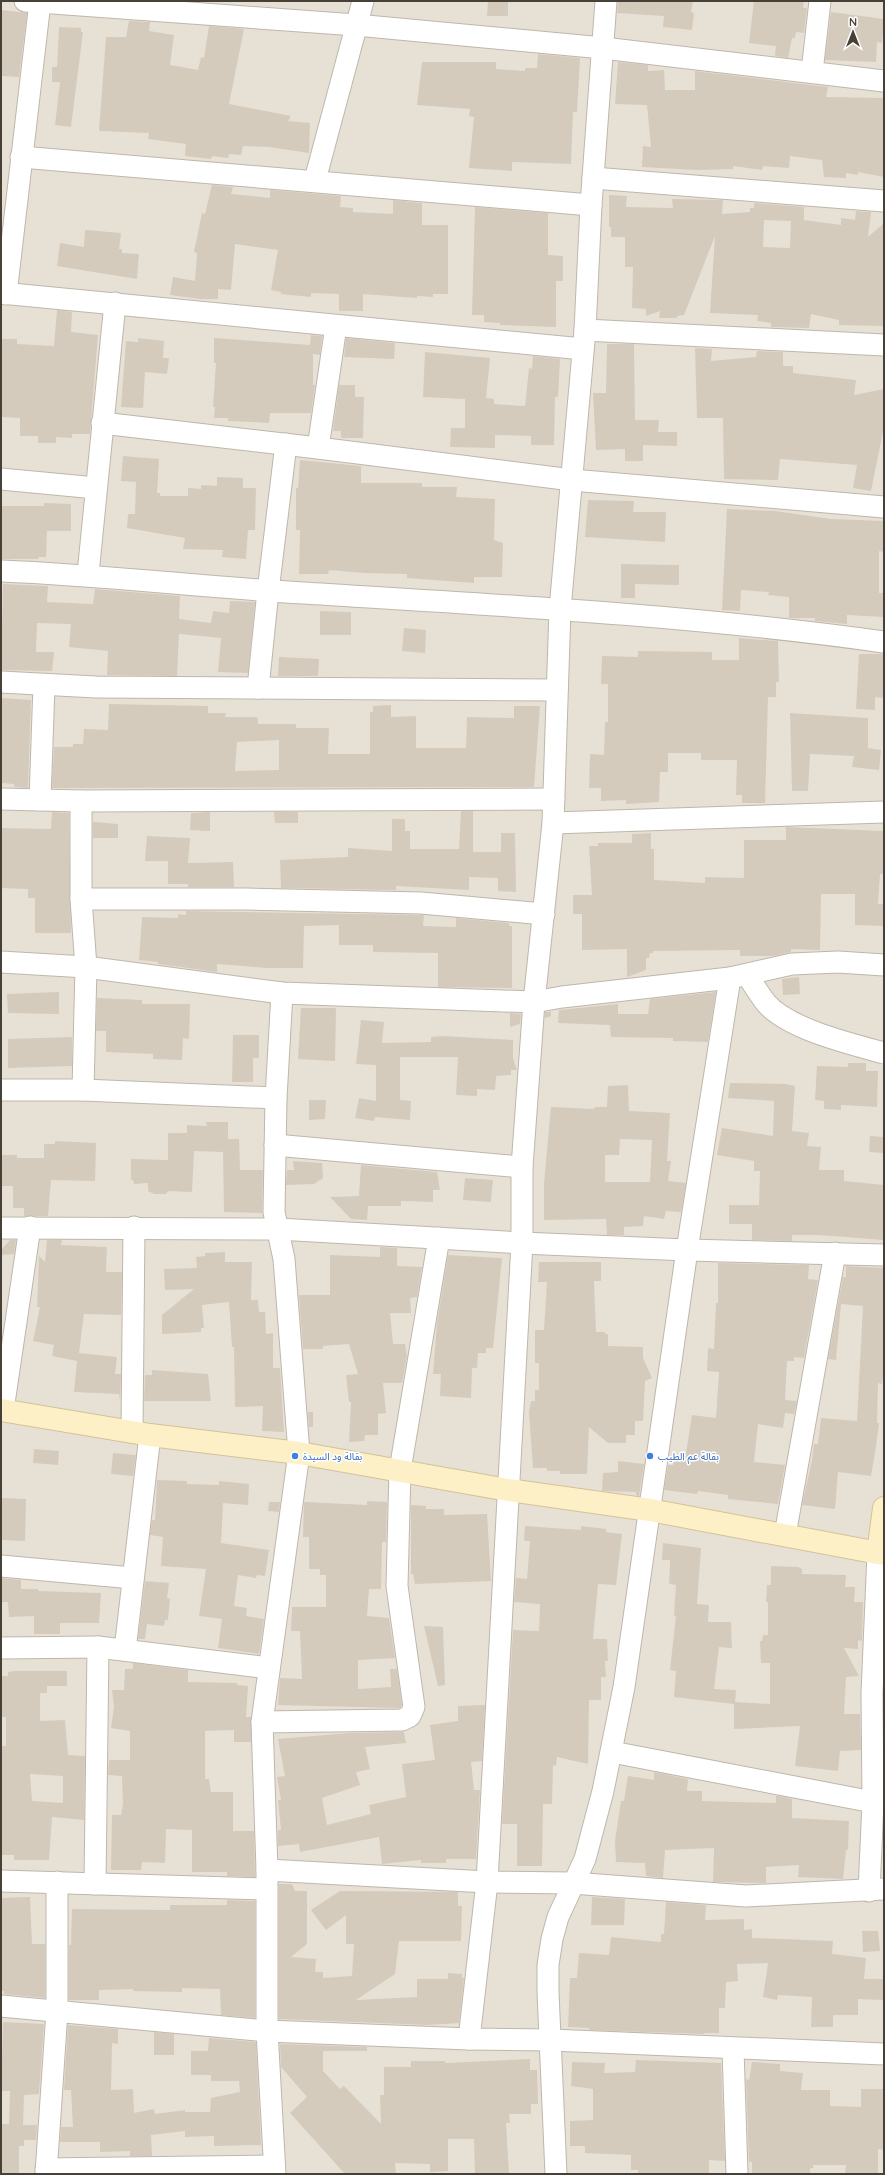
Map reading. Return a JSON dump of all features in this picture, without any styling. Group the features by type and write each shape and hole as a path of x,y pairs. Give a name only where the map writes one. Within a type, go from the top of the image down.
{"street":[{"path":"315,180 363,1"},
{"path":"469,2039 487,1882 522,1243 522,1167 534,1002 553,823 560,609 584,339 591,205 606,1"},
{"path":"812,72 820,1"},
{"path":"884,81 603,48 356,25 32,2 21,157 4,293 336,326 584,339 884,345"},
{"path":"21,157 315,180 591,205"},
{"path":"593,178 884,201"},
{"path":"88,574 115,304"},
{"path":"318,448 336,326"},
{"path":"102,423 286,444 572,480 884,507"},
{"path":"258,688 286,444"},
{"path":"1,479 96,488"},
{"path":"1,571 88,574 268,591 560,609 792,629 884,642"},
{"path":"1,682 96,687 557,690"},
{"path":"40,800 44,684"},
{"path":"1,799 81,801 554,799"},
{"path":"81,801 81,899 86,967 83,1090"},
{"path":"553,823 884,812"},
{"path":"81,899 247,899 421,903 544,914"},
{"path":"1,962 86,967 282,993 534,1002 562,997 739,976 792,964 838,962 884,965"},
{"path":"739,976 766,1004 784,1017 809,1029 884,1053"},
{"path":"556,2174 548,1965 552,1938 558,1917 572,1883 585,1859 612,1752 624,1687 687,1250 739,976"},
{"path":"57,1882 57,2011 46,2171 274,2170 267,2031 266,1880 262,1722 299,1453 284,1259 274,1212 276,1098 282,993"},
{"path":"1,1090 83,1090 276,1098"},
{"path":"275,1145 522,1167"},
{"path":"30,1227 2,1410 141,1433 299,1453 508,1490 650,1510 881,1554"},
{"path":"126,1650 133,1578 141,1433 134,1227"},
{"path":"1,1228 134,1227 278,1229 522,1243 687,1250 835,1252 884,1255"},
{"path":"262,1722 402,1720 410,1716 414,1707 397,1586 400,1470 439,1238"},
{"path":"785,1535 835,1252"},
{"path":"1,1881 95,1884 266,1880 572,1883 746,1896 877,1890 873,1802 878,1693 881,1554 884,1508"},
{"path":"1,1566 133,1578"},
{"path":"1,1648 98,1647 269,1668"},
{"path":"95,1884 98,1647"},
{"path":"612,1752 873,1802"},
{"path":"1,2006 267,2031 469,2039 551,2040 733,2049 884,2054"},
{"path":"733,2049 738,2174"}],"shaded area":[{"path":"1,1 884,1 884,2174 1,2174"}],"building":[{"path":"488,1 508,1 508,16 487,16"},
{"path":"618,1 693,1 691,12 694,13 692,30 663,27 664,16 617,13"},
{"path":"754,1 804,1 803,8 807,8 804,33 796,32 795,38 792,38 788,58 775,56 776,46 749,43"},
{"path":"1,10 27,13 19,77 1,76"},
{"path":"831,12 884,19 882,43 877,42 876,62 825,60"},
{"path":"129,21 150,22 149,31 174,35 170,65 198,70 201,57 204,58 209,26 244,29 229,104 291,116 288,121 310,123 309,153 269,147 243,146 241,155 229,154 228,158 212,156 211,159 185,156 186,144 148,139 149,133 99,131 106,37 126,37"},
{"path":"59,27 81,28 81,32 83,32 71,127 55,125 60,82 52,82 52,67 57,67"},
{"path":"538,54 580,58 577,112 573,112 571,164 512,162 512,171 469,168 474,117 469,116 470,109 417,105 422,62 496,62 496,69 525,71 525,68 537,68"},
{"path":"618,62 648,65 648,71 664,70 665,90 695,90 695,71 828,87 826,97 884,98 884,177 858,172 858,175 846,173 846,178 824,177 822,160 790,156 789,168 763,166 762,170 733,166 733,169 697,170 642,167 643,146 651,147 647,105 615,104"},
{"path":"212,185 233,187 231,194 270,198 270,190 341,196 340,207 353,208 353,212 393,214 393,200 422,203 422,225 448,225 448,294 433,294 433,297 417,296 417,298 363,294 363,311 339,311 339,294 311,293 311,297 281,294 281,292 271,290 278,250 235,244 231,290 218,289 218,299 200,299 170,295 173,277 195,281 197,253 194,252 202,213 205,214"},
{"path":"609,195 627,196 626,207 673,208 672,199 723,200 722,214 750,212 750,208 754,208 754,203 804,207 804,220 841,225 841,218 855,220 856,211 871,212 868,237 884,223 884,326 839,325 839,320 811,314 809,328 771,327 771,323 757,321 758,315 710,313 715,236 684,315 677,316 677,318 659,318 660,311 646,316 646,309 632,308 633,267 625,267 625,237 611,237 611,227 609,227","holes":["764,220 791,221 790,248 763,247"]},
{"path":"475,207 548,213 548,255 563,256 563,281 556,281 556,327 500,325 500,323 484,322 484,315 472,315"},
{"path":"85,230 121,233 119,249 122,249 122,253 139,254 137,279 57,266 60,243 84,247"},
{"path":"57,310 72,312 71,332 98,335 90,434 72,434 72,438 56,437 56,443 38,443 38,436 20,436 20,418 1,417 1,339 17,339 17,344 54,346"},
{"path":"311,335 322,336 320,355 313,354 313,385 315,385 311,413 270,413 269,423 228,421 228,418 214,418 215,407 213,407 216,363 214,363 214,338 310,345"},
{"path":"138,338 164,341 163,358 169,358 167,374 145,372 143,408 121,407 126,341 138,342"},
{"path":"346,338 395,343 394,359 344,357"},
{"path":"607,344 634,344 635,420 659,420 658,432 677,432 677,446 643,445 643,461 625,461 625,449 596,450 593,393 606,393"},
{"path":"695,348 712,349 711,361 756,357 757,351 783,352 783,366 793,366 793,373 856,380 854,395 884,389 884,427 871,491 853,488 857,465 780,459 778,480 724,479 723,418 697,418"},
{"path":"425,352 490,358 486,398 494,399 494,404 525,406 529,368 532,369 533,356 560,359 558,397 555,397 554,445 531,445 531,436 495,435 495,448 450,447 451,428 465,428 465,399 423,397"},
{"path":"339,385 355,385 355,397 364,397 363,438 341,438 341,431 333,431"},
{"path":"123,456 159,459 157,493 160,493 160,496 188,496 188,488 201,489 201,485 217,486 217,477 243,478 243,488 256,488 255,530 248,530 246,559 222,557 223,550 183,549 185,538 127,528 128,514 135,514 136,482 121,481"},
{"path":"300,460 361,466 361,483 422,483 422,487 457,487 456,497 495,499 494,540 503,543 502,577 474,577 474,583 407,578 407,574 364,573 329,570 328,574 299,574 300,530 296,530 296,488 298,488"},
{"path":"588,500 634,501 633,512 666,512 665,542 585,537"},
{"path":"44,503 71,504 71,531 47,531 46,557 39,557 38,559 1,559 1,506 44,506"},
{"path":"727,509 775,511 831,519 884,521 884,552 879,551 879,593 884,593 884,617 847,615 847,624 815,621 815,618 789,618 789,597 768,595 769,592 741,590 740,611 722,610"},
{"path":"621,564 679,565 679,585 635,584 635,598 621,598"},
{"path":"3,584 48,586 47,602 93,604 95,589 180,596 179,619 211,623 213,611 229,613 230,601 255,602 248,673 218,672 221,638 179,634 177,676 107,675 108,651 69,647 71,624 37,623 36,652 54,652 52,671 1,670"},
{"path":"320,611 351,612 351,635 320,635"},
{"path":"404,628 426,630 425,653 402,651"},
{"path":"739,638 778,641 779,682 776,682 776,697 768,697 765,803 742,803 742,795 736,795 737,760 701,760 701,753 668,753 668,772 660,772 659,802 626,804 626,800 601,801 601,788 589,788 590,754 604,755 605,722 608,722 608,684 601,684 602,656 638,657 638,651 712,652 712,660 739,660"},
{"path":"859,654 884,654 884,698 875,697 875,710 856,709"},
{"path":"279,657 319,659 318,676 278,676"},
{"path":"1,698 31,700 28,788 14,787 14,784 1,783"},
{"path":"109,704 208,706 208,713 226,713 225,717 255,717 258,718 258,724 296,724 296,728 329,728 328,754 370,754 370,712 373,712 373,706 391,705 391,717 416,716 416,748 466,748 467,717 514,718 514,706 540,706 534,787 52,788 54,747 73,747 73,744 83,744 84,729 108,730","holes":["279,740 279,770 235,771 237,742"]},
{"path":"790,713 868,718 868,748 881,750 879,770 852,767 854,756 810,754 808,791 792,791"},
{"path":"461,811 473,811 473,852 501,852 501,833 515,833 516,892 498,891 498,878 469,877 469,890 396,886 396,890 281,888 280,860 348,857 348,848 392,851 392,819 405,819 405,831 410,831 410,849 459,849"},
{"path":"52,812 69,813 71,933 35,933 35,898 28,898 28,889 1,888 1,828 51,829"},
{"path":"210,812 210,831 190,830 191,813"},
{"path":"274,812 298,812 298,823 275,823"},
{"path":"93,822 118,824 118,838 93,838"},
{"path":"786,827 884,831 884,874 880,874 878,904 884,904 884,926 855,925 855,894 821,894 820,950 791,949 791,952 773,956 740,956 740,950 653,951 653,953 650,953 649,958 646,958 646,970 627,977 627,949 582,950 582,914 573,914 573,895 592,895 589,846 598,846 598,843 632,843 632,834 651,833 651,849 654,849 654,880 705,883 705,877 744,878 744,840 786,840"},
{"path":"147,836 190,838 188,863 233,862 234,887 188,887 188,884 168,884 168,861 145,861"},
{"path":"186,911 424,915 423,926 456,927 456,918 509,923 509,926 512,926 512,988 438,987 438,953 373,952 373,945 339,945 339,925 304,926 303,968 268,968 217,964 217,972 139,960 142,917 178,918 178,914 186,915"},
{"path":"799,977 800,994 783,995 782,979"},
{"path":"59,992 59,1014 8,1013 7,994"},
{"path":"716,992 708,1042 673,1041 673,1038 611,1037 610,1025 558,1023 559,1010 618,1004 618,1014 648,1014 650,999"},
{"path":"97,998 142,1000 142,1004 190,1004 189,1039 183,1038 182,1060 153,1059 153,1054 106,1052 106,1031 96,1031"},
{"path":"301,1008 336,1008 335,1061 298,1059"},
{"path":"545,1012 551,1012 551,1016 545,1018"},
{"path":"510,1013 521,1014 520,1024 510,1027"},
{"path":"361,1020 384,1022 382,1043 431,1042 431,1037 443,1036 513,1040 513,1058 517,1070 511,1070 511,1075 496,1076 495,1090 477,1089 477,1096 456,1095 458,1057 400,1057 400,1100 411,1101 410,1120 375,1117 374,1121 355,1118 359,1098 376,1101 376,1065 356,1064"},
{"path":"233,1035 259,1035 259,1058 253,1058 253,1082 232,1082"},
{"path":"72,1037 72,1066 8,1068 8,1039"},
{"path":"848,1063 866,1063 866,1071 878,1071 877,1107 841,1105 841,1110 824,1109 824,1101 815,1100 817,1066 848,1067"},
{"path":"730,1083 786,1084 795,1086 792,1131 809,1133 807,1146 821,1147 819,1170 844,1170 844,1181 884,1185 884,1240 819,1235 792,1235 792,1241 752,1240 752,1224 729,1224 729,1205 759,1205 760,1171 754,1171 754,1161 717,1155 722,1128 773,1136 774,1101 728,1098"},
{"path":"628,1085 629,1111 670,1113 667,1161 671,1161 668,1181 686,1183 681,1212 666,1211 664,1219 644,1216 643,1226 624,1227 624,1235 607,1235 606,1219 544,1220 544,1183 551,1107 594,1109 595,1107 607,1107 608,1086","holes":["620,1139 652,1140 650,1182 605,1182 605,1155 619,1155"]},
{"path":"309,1100 326,1100 325,1119 309,1120"},
{"path":"206,1122 228,1122 228,1139 239,1139 240,1170 263,1170 262,1213 224,1212 223,1152 194,1151 192,1192 168,1191 166,1194 154,1194 148,1191 148,1183 134,1184 133,1180 131,1180 131,1159 168,1160 168,1133 187,1133 187,1125 207,1126"},
{"path":"870,1136 884,1137 884,1153 869,1152"},
{"path":"55,1141 96,1143 95,1181 51,1180 48,1216 24,1216 24,1208 13,1208 13,1186 1,1186 1,1155 17,1155 17,1158 44,1158 44,1144 55,1144"},
{"path":"293,1161 322,1163 323,1178 314,1184 286,1185 287,1170 294,1170"},
{"path":"361,1165 437,1172 440,1190 433,1190 433,1202 401,1201 401,1206 368,1206 367,1220 351,1219 330,1197 359,1196"},
{"path":"465,1178 493,1180 491,1202 463,1200"},
{"path":"10,1240 16,1240 14,1254 1,1255 1,1250"},
{"path":"47,1240 62,1240 61,1245 107,1247 106,1272 122,1272 121,1315 84,1314 79,1353 117,1357 115,1374 121,1374 120,1401 119,1394 74,1392 77,1361 52,1356 54,1345 33,1341 40,1307 37,1307 39,1256 45,1262"},
{"path":"380,1247 397,1248 397,1266 422,1267 417,1297 410,1298 411,1313 390,1313 393,1344 405,1344 407,1356 402,1383 383,1383 386,1413 378,1414 378,1435 365,1435 364,1441 349,1442 351,1402 349,1402 346,1375 358,1374 349,1344 323,1346 323,1349 303,1349 299,1295 330,1295 330,1255 380,1257"},
{"path":"225,1252 225,1262 252,1262 251,1300 258,1300 259,1312 265,1312 266,1334 273,1333 273,1368 280,1368 284,1432 262,1431 263,1406 235,1407 234,1347 232,1347 229,1302 202,1305 204,1328 201,1328 201,1332 162,1334 162,1315 194,1289 165,1290 164,1269 197,1268 196,1257 205,1256 205,1253"},
{"path":"448,1255 502,1258 493,1348 486,1348 486,1353 478,1353 477,1368 472,1368 471,1398 440,1396 441,1374 433,1374 437,1323"},
{"path":"539,1262 601,1262 601,1281 594,1281 596,1332 605,1332 605,1334 608,1334 608,1346 643,1347 643,1358 652,1378 645,1381 643,1421 635,1421 635,1435 626,1435 626,1443 608,1443 589,1427 587,1474 560,1474 560,1471 547,1471 547,1468 533,1468 529,1412 531,1401 535,1401 535,1390 539,1390 539,1363 535,1363 535,1330 544,1330 547,1282 538,1282"},
{"path":"718,1263 809,1265 808,1279 818,1280 804,1358 794,1357 794,1361 787,1361 785,1400 797,1401 794,1414 785,1413 783,1428 758,1424 754,1462 785,1465 778,1504 728,1499 728,1495 698,1491 697,1494 664,1490 668,1465 673,1465 674,1458 685,1460 692,1415 716,1418 719,1372 707,1371 708,1348 714,1349 716,1303 718,1303"},
{"path":"846,1266 884,1268 884,1370 882,1384 878,1383 877,1423 879,1423 871,1476 838,1472 835,1509 802,1505 814,1444 818,1444 821,1418 857,1421 863,1306 841,1304 836,1360 828,1359 843,1277 846,1277"},
{"path":"152,1370 208,1374 211,1401 144,1401 145,1375 152,1375"},
{"path":"308,1412 313,1412 313,1427 309,1427"},
{"path":"34,1449 59,1451 58,1465 33,1463"},
{"path":"113,1453 136,1455 133,1476 111,1474"},
{"path":"618,1461 644,1464 639,1496 636,1495 636,1492 602,1491 603,1473 618,1472"},
{"path":"157,1480 187,1481 187,1484 219,1485 219,1481 249,1484 248,1505 223,1503 221,1543 269,1550 265,1576 257,1575 256,1578 238,1575 234,1606 247,1608 246,1616 264,1619 259,1654 218,1648 222,1619 199,1616 206,1569 161,1566 163,1537 150,1535 152,1520 155,1520"},
{"path":"1,1498 26,1499 25,1541 1,1540"},
{"path":"367,1501 387,1502 386,1542 382,1542 381,1589 369,1589 367,1616 389,1618 395,1658 358,1660 358,1689 391,1687 390,1669 397,1669 402,1705 400,1708 278,1705 280,1678 302,1679 300,1631 291,1631 292,1607 326,1607 326,1575 320,1575 320,1569 309,1569 309,1537 303,1537 304,1502 367,1505"},
{"path":"269,1502 280,1502 279,1512 268,1511"},
{"path":"411,1505 426,1506 426,1509 444,1509 444,1515 487,1514 491,1581 415,1584 413,1574 411,1574"},
{"path":"525,1526 581,1530 581,1526 606,1529 606,1532 622,1534 616,1585 598,1584 593,1639 607,1639 608,1661 605,1661 606,1677 601,1677 601,1700 589,1700 588,1764 557,1757 556,1766 553,1765 552,1804 543,1804 542,1866 517,1866 517,1824 502,1824 513,1630 539,1631 540,1604 514,1602 516,1578 527,1579 530,1541 524,1541"},
{"path":"663,1543 701,1548 697,1604 709,1605 708,1622 731,1622 732,1648 719,1647 714,1689 736,1690 735,1702 770,1704 770,1663 761,1663 760,1641 762,1641 763,1635 768,1635 768,1602 766,1602 767,1585 771,1585 771,1566 798,1567 802,1569 802,1574 846,1575 845,1587 855,1587 854,1602 863,1602 862,1641 858,1640 858,1649 844,1648 859,1676 846,1677 844,1714 860,1714 861,1750 840,1751 838,1771 795,1766 800,1726 734,1729 734,1704 674,1697 676,1671 670,1670 676,1616 674,1616 676,1585 669,1584 670,1560 662,1560"},
{"path":"1,1578 21,1580 21,1589 101,1593 99,1623 60,1623 60,1634 34,1634 34,1616 9,1617 8,1602 1,1602"},
{"path":"145,1581 169,1583 167,1598 170,1599 168,1620 165,1620 164,1626 147,1624 145,1639 138,1639"},
{"path":"424,1626 443,1627 445,1685 438,1686"},
{"path":"133,1663 188,1670 188,1682 237,1683 237,1685 248,1686 246,1717 251,1717 251,1742 234,1742 234,1730 205,1731 205,1779 209,1779 211,1792 233,1792 233,1831 254,1831 255,1877 227,1876 227,1872 192,1872 192,1830 166,1829 165,1863 142,1862 141,1870 111,1870 112,1815 121,1815 123,1804 122,1776 108,1775 109,1760 130,1760 130,1731 111,1728 114,1707 112,1690 124,1690 125,1669 133,1669"},
{"path":"67,1671 67,1686 47,1686 47,1693 40,1693 40,1721 65,1720 68,1755 85,1756 84,1820 52,1817 49,1860 14,1860 14,1855 1,1855 1,1746 6,1746 6,1717 1,1717 1,1676 8,1676 8,1672","holes":["30,1774 63,1776 63,1803 32,1801"]},
{"path":"485,1705 482,1761 471,1762 474,1790 480,1790 476,1859 446,1859 446,1863 421,1863 421,1860 382,1864 379,1837 300,1852 299,1844 278,1846 278,1830 281,1830 278,1800 281,1800 277,1777 285,1776 278,1739 349,1733 404,1732 406,1743 365,1747 370,1769 356,1772 360,1785 322,1798 327,1825 371,1814 369,1805 406,1797 402,1764 435,1760 430,1725 458,1721 458,1706"},
{"path":"654,1772 688,1779 687,1791 702,1791 702,1801 776,1803 776,1796 779,1796 792,1799 792,1818 849,1821 848,1850 846,1850 843,1879 798,1877 799,1865 766,1867 766,1883 713,1882 714,1848 665,1850 663,1878 646,1876 645,1863 616,1862 615,1841 621,1801 624,1801 628,1776 654,1780"},
{"path":"279,1884 292,1884 295,1891 307,1891 307,1944 291,1957 316,1959 315,1972 323,1972 323,1978 352,1976 354,1944 346,1944 346,1915 326,1930 311,1910 340,1891 458,1892 458,1906 462,1906 461,1941 399,1941 395,1974 356,2000 417,1997 417,1979 448,1979 448,1973 462,1974 462,1978 464,1978 459,2023 428,2025 279,2019"},
{"path":"30,1897 32,1944 45,1944 45,1998 4,1994 4,1991 1,1991 1,1898"},
{"path":"592,1897 625,1899 624,1925 591,1925"},
{"path":"227,1900 255,1901 255,2018 221,2015 220,1989 182,1988 182,1992 133,1991 133,1989 99,1990 99,2000 69,2000 69,1945 71,1945 72,1909 170,1910 170,1905 227,1905"},
{"path":"666,1902 706,1905 705,1920 744,1919 744,1930 752,1929 752,1938 833,1941 832,1954 866,1958 864,1979 884,1979 884,2000 858,1999 858,2015 833,2015 833,2027 811,2027 812,1997 778,1995 777,2000 763,1997 768,1963 737,1964 738,1981 726,1982 725,2008 719,2008 719,2033 704,2034 589,2030 589,2028 568,2027 570,1978 577,1978 579,1953 609,1955 611,1937 661,1942 661,1934 664,1934"},
{"path":"862,1931 878,1931 880,1951 863,1952"},
{"path":"3,2022 44,2024 39,2094 24,2095 23,2125 37,2125 36,2140 24,2140 24,2146 19,2146 19,2174 1,2174 1,2124 9,2124 10,2091 1,2091"},
{"path":"68,2025 118,2029 118,2044 112,2043 111,2090 133,2089 134,2113 154,2109 155,2114 185,2110 185,2112 210,2112 211,2098 240,2092 239,2081 211,2081 211,2075 191,2075 191,2051 208,2051 209,2038 256,2042 261,2145 214,2146 214,2136 185,2137 185,2131 151,2135 152,2156 130,2156 130,2151 100,2152 100,2142 60,2142 61,2127 73,2127 71,2090 64,2090"},
{"path":"154,2032 174,2034 174,2055 154,2055"},
{"path":"280,2044 367,2047 367,2051 323,2051 323,2071 340,2089 344,2086 381,2124 380,2095 384,2095 384,2067 411,2067 411,2061 445,2061 445,2063 530,2059 530,2070 537,2070 538,2104 531,2104 531,2114 509,2114 510,2123 506,2123 509,2174 475,2174 474,2139 448,2139 448,2171 430,2172 430,2164 395,2163 396,2174 345,2174 290,2113 307,2097 281,2067"},
{"path":"636,2060 721,2063 725,2161 709,2160 709,2174 638,2174 638,2170 631,2170 631,2155 585,2153 585,2146 570,2146 570,2121 593,2120 593,2089 571,2086 572,2062 605,2063 604,2073 635,2072"},
{"path":"752,2062 780,2064 780,2071 803,2073 801,2090 830,2090 830,2106 861,2107 861,2089 884,2089 884,2150 878,2149 878,2174 845,2174 846,2165 813,2165 813,2168 810,2168 810,2174 752,2174 752,2162 749,2162 746,2079 749,2080"}],"place":[{"name":"بقالة ود السيدة","path":"295,1456"},
{"name":"بقالة عم الطيب","path":"650,1456"}]}
